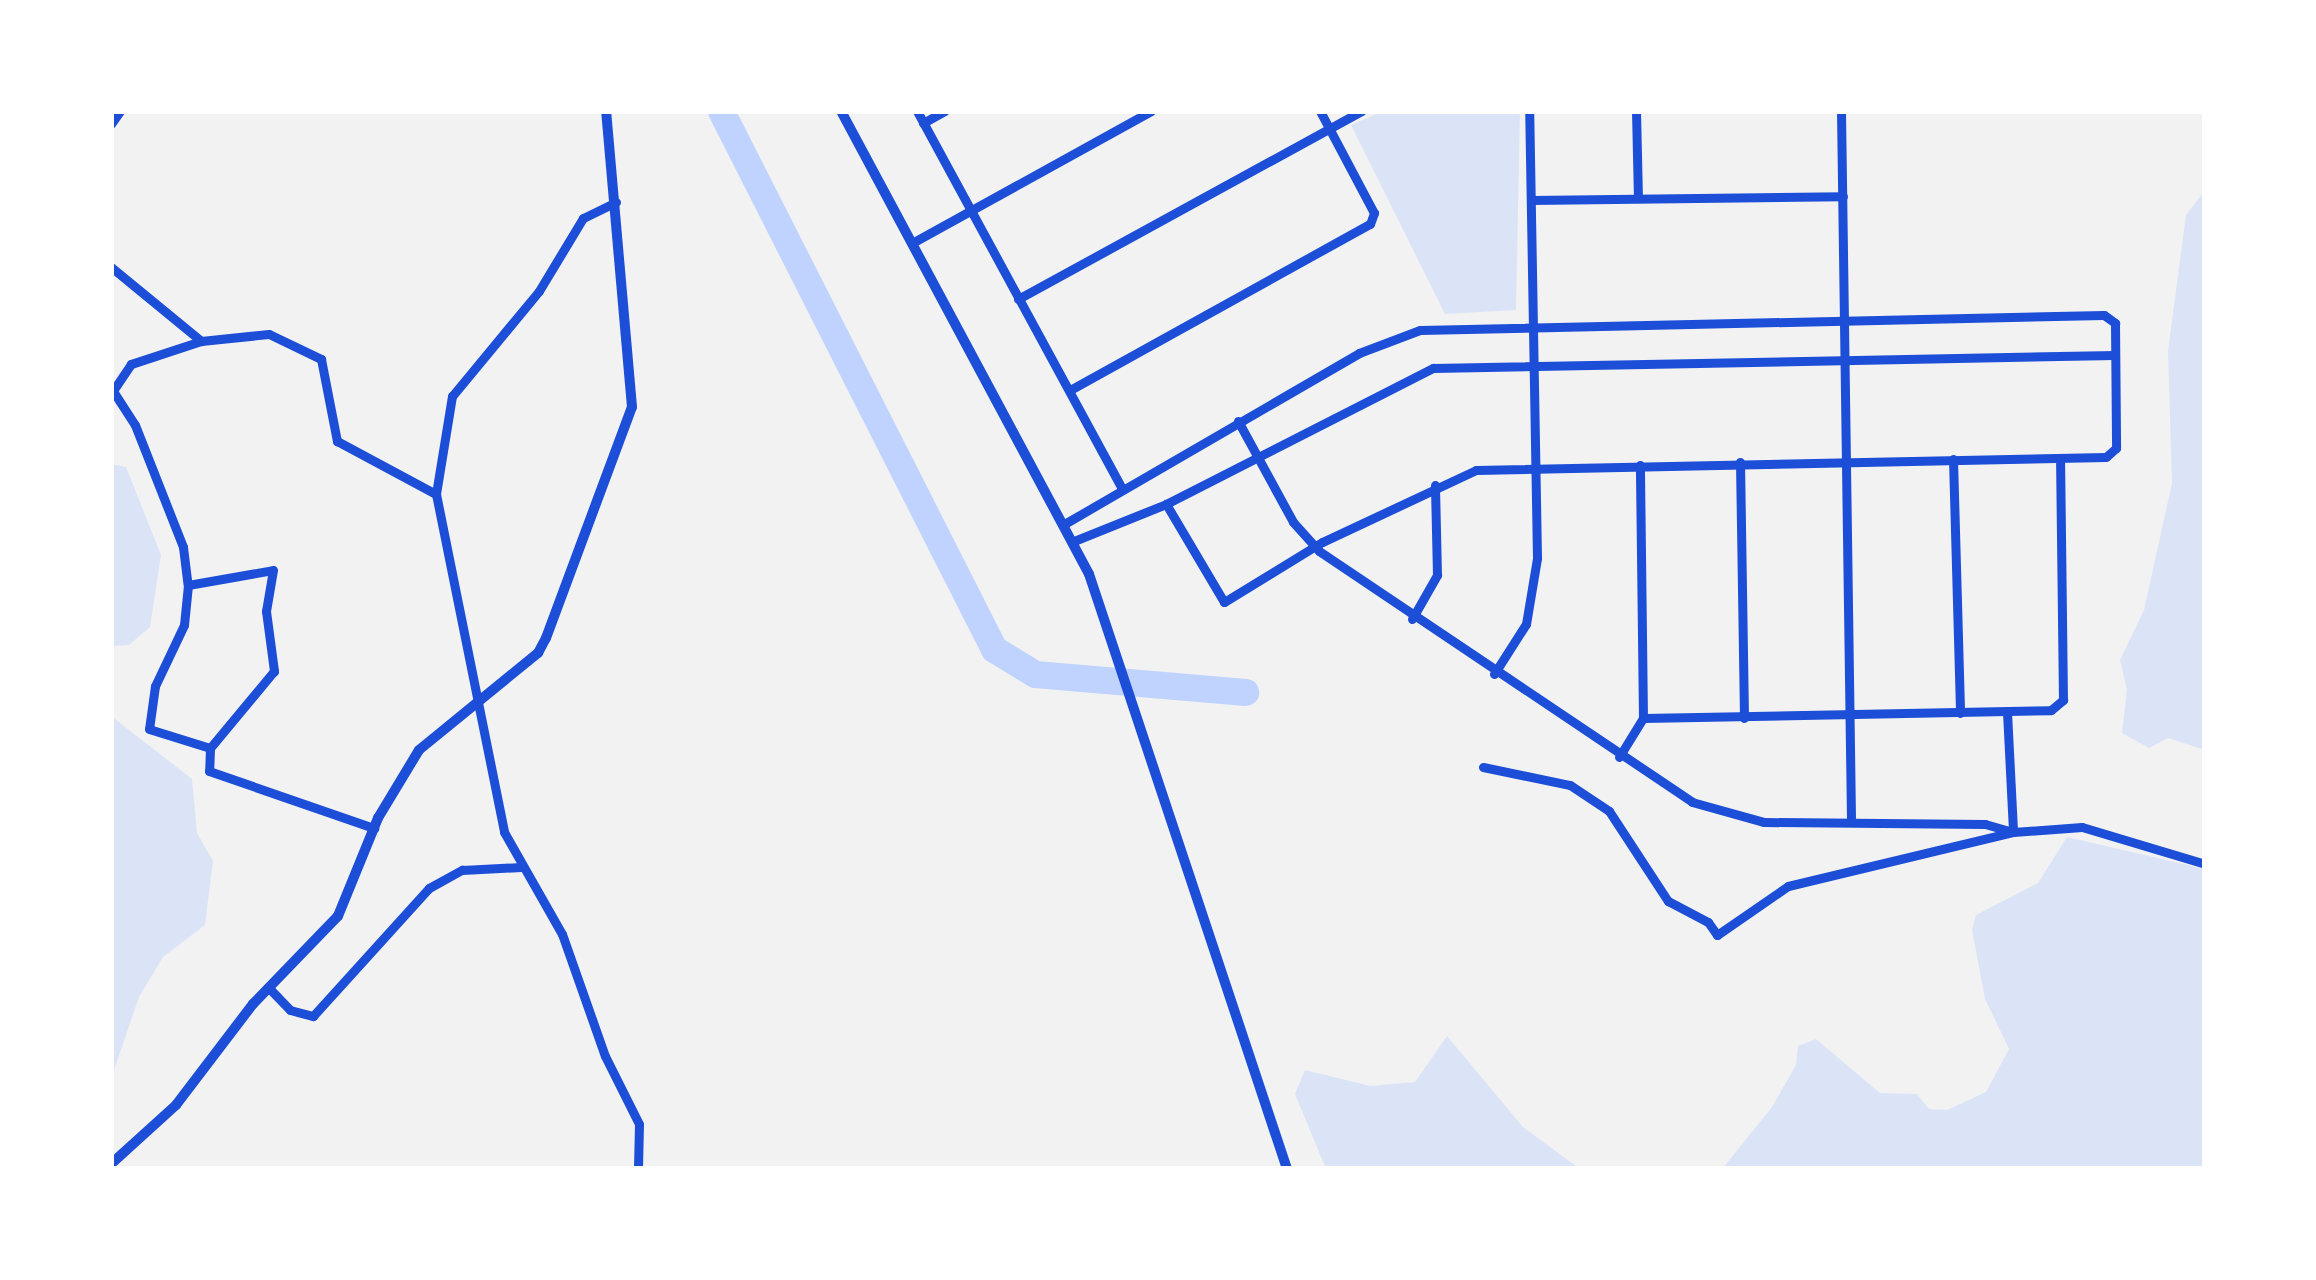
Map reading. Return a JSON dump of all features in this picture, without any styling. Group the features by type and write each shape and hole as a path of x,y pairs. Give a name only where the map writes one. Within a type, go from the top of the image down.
{"street":[{"path":"111,124 120,111"},
{"path":"111,1164 176,1105 268,987 338,916 374,828 419,750 476,697 538,653 632,407 606,111"},
{"path":"841,111 1074,541 1099,602 1287,1169"},
{"path":"917,111 1121,486"},
{"path":"923,123 945,111"},
{"path":"912,243 1151,111"},
{"path":"1070,391 1370,224 1374,213 1320,111"},
{"path":"1018,299 1362,111"},
{"path":"1494,674 1532,605 1535,466 1529,111"},
{"path":"1636,111 1638,198"},
{"path":"1840,111 1852,823"},
{"path":"1531,200 1843,196"},
{"path":"616,202 583,218 539,291 452,396 436,494 495,802 521,867 562,934 605,1056 639,1124 638,1169"},
{"path":"111,267 201,340"},
{"path":"1066,524 1121,486 1403,334 1532,324 2104,315 2115,323 2115,453 1476,470 1435,484 1322,542 1319,551 1224,602 1166,504"},
{"path":"210,748 149,729 155,686 184,625 188,585 183,548 113,382 131,364 201,340 268,334 321,358 337,442 436,494"},
{"path":"1074,541 1166,504 1412,374 1532,363 2115,355"},
{"path":"1238,421 1255,456 1319,551 1619,757 1726,816 2013,832 2082,827 2205,864"},
{"path":"1643,718 2051,710 2063,700 2060,458"},
{"path":"1953,459 1960,713"},
{"path":"1740,462 1744,718"},
{"path":"1619,757 1643,718 1640,465"},
{"path":"1412,619 1437,575 1435,484"},
{"path":"188,585 273,570 266,611 274,671 210,748 209,772 374,828"},
{"path":"2008,712 2013,832"},
{"path":"1483,767 1570,785 1609,811 1668,902 1708,922 1717,934 1788,886 2013,832"},
{"path":"268,987 290,1010 313,1016 429,888 462,870 521,867"}],"shaded area":[{"path":"1383,111 1520,111 1516,310 1445,314 1351,125"},
{"path":"2205,190 2205,750 2168,738 2149,748 2122,733 2127,690 2120,660 2144,610 2172,483 2168,351 2186,215"},
{"path":"111,464 126,467 161,555 150,627 129,645 111,646"},
{"path":"111,716 192,779 197,833 213,861 205,925 163,957 139,997 111,1079"},
{"path":"2067,837 2205,869 2205,1169 1722,1169 1772,1107 1796,1065 1798,1046 1816,1039 1880,1093 1917,1094 1929,1109 1947,1110 1986,1092 2009,1049 1985,999 1972,930 1976,915 2038,883"},
{"path":"1447,1036 1523,1127 1580,1169 1326,1169 1295,1094 1305,1070 1370,1086 1415,1082"}],"waterway":[{"path":"721,111 994,649 1035,674 1245,692"}]}
